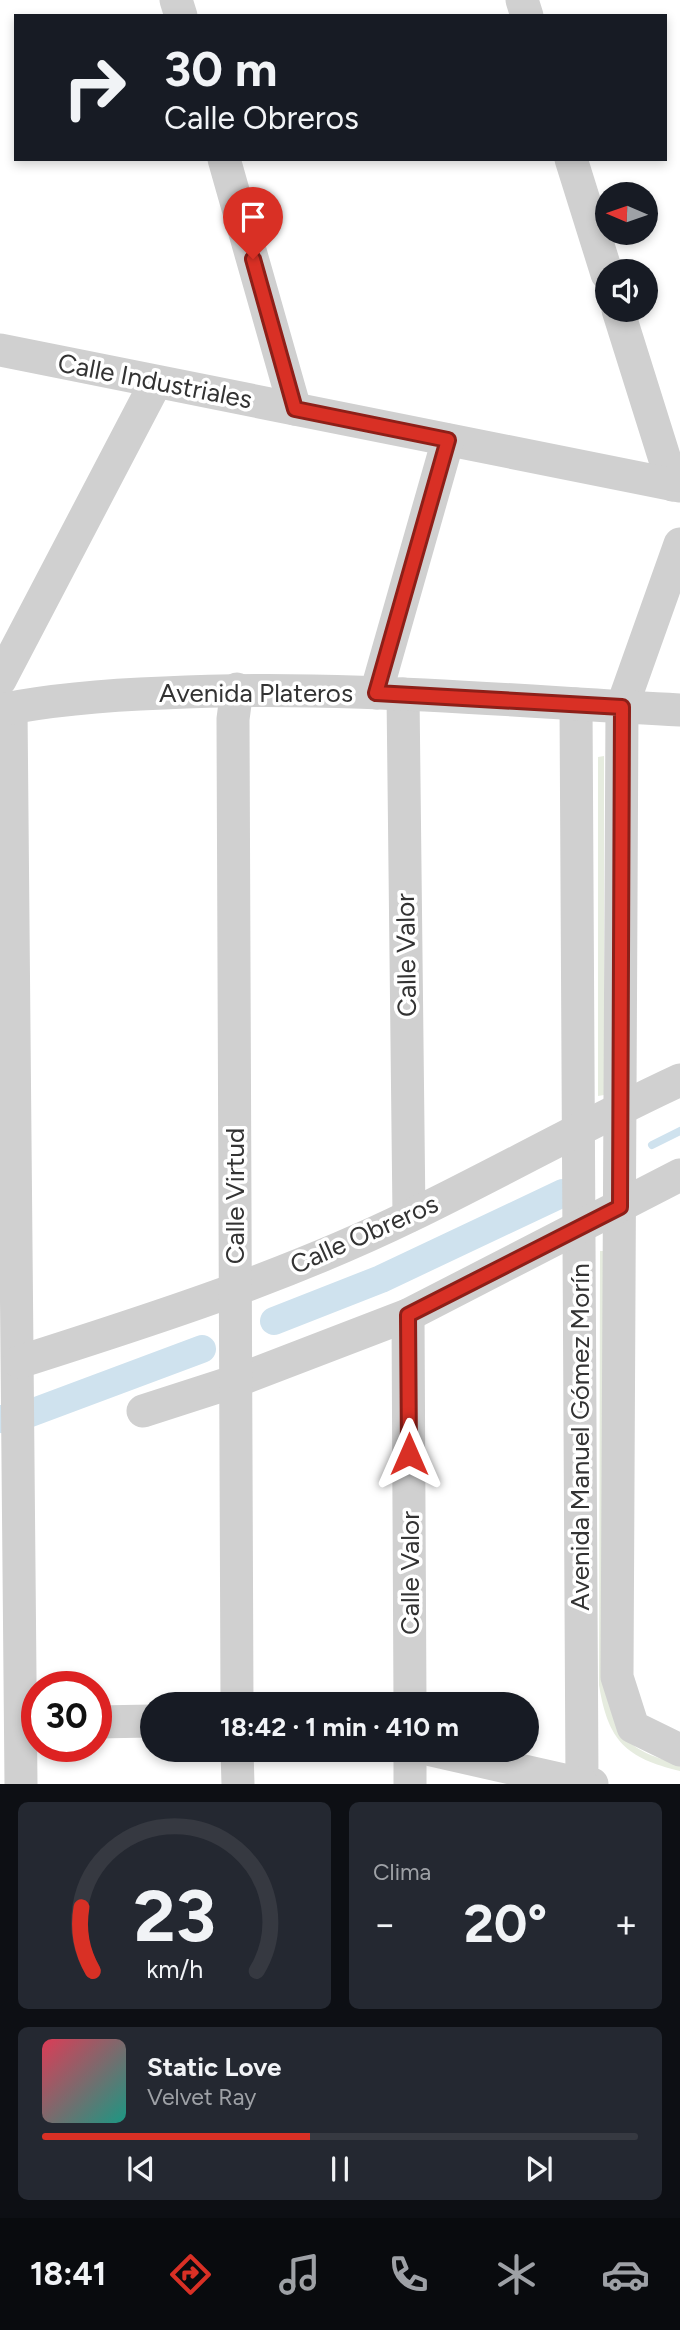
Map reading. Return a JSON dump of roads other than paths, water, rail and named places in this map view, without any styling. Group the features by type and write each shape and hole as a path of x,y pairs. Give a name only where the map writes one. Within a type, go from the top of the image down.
{"street":[{"path":"225,161 295,409"},
{"path":"572,161 602,259"},
{"path":"622,322 676,485"},
{"name":"Calle Industriales","path":"0,350 676,485"},
{"path":"21,1784 12,1452 18,1404 19,1362 8,1023 4,699 156,382"},
{"name":"Calle Valor","path":"410,1216 390,693 448,440"},
{"name":"Avenida Manuel Gómez Morín","path":"680,544 622,707 617,1677 633,1727 680,1750"},
{"name":"Avenida Plateros","path":"4,699 237,689 390,693 680,710"},
{"name":"Calle Virtud","path":"237,689 233,719 237,1692"},
{"name":"Avenida Manuel Gómez Morín","path":"576,704 586,1783"},
{"name":"Calle Obreros","path":"19,1362 236,1290 410,1216 578,1128 680,1080"},
{"path":"143,1411 236,1381 408,1315 680,1175"},
{"name":"Calle Valor","path":"408,1315 410,1692"},
{"path":"112,1722 140,1721"},
{"path":"237,1762 238,1784"},
{"path":"410,1784 411,1762"},
{"path":"487,1762 586,1783"}],"waterway":[{"path":"652,1145 680,1131"},
{"path":"274,1321 381,1279 563,1193"},
{"path":"0,1419 12,1420 202,1349"}]}
